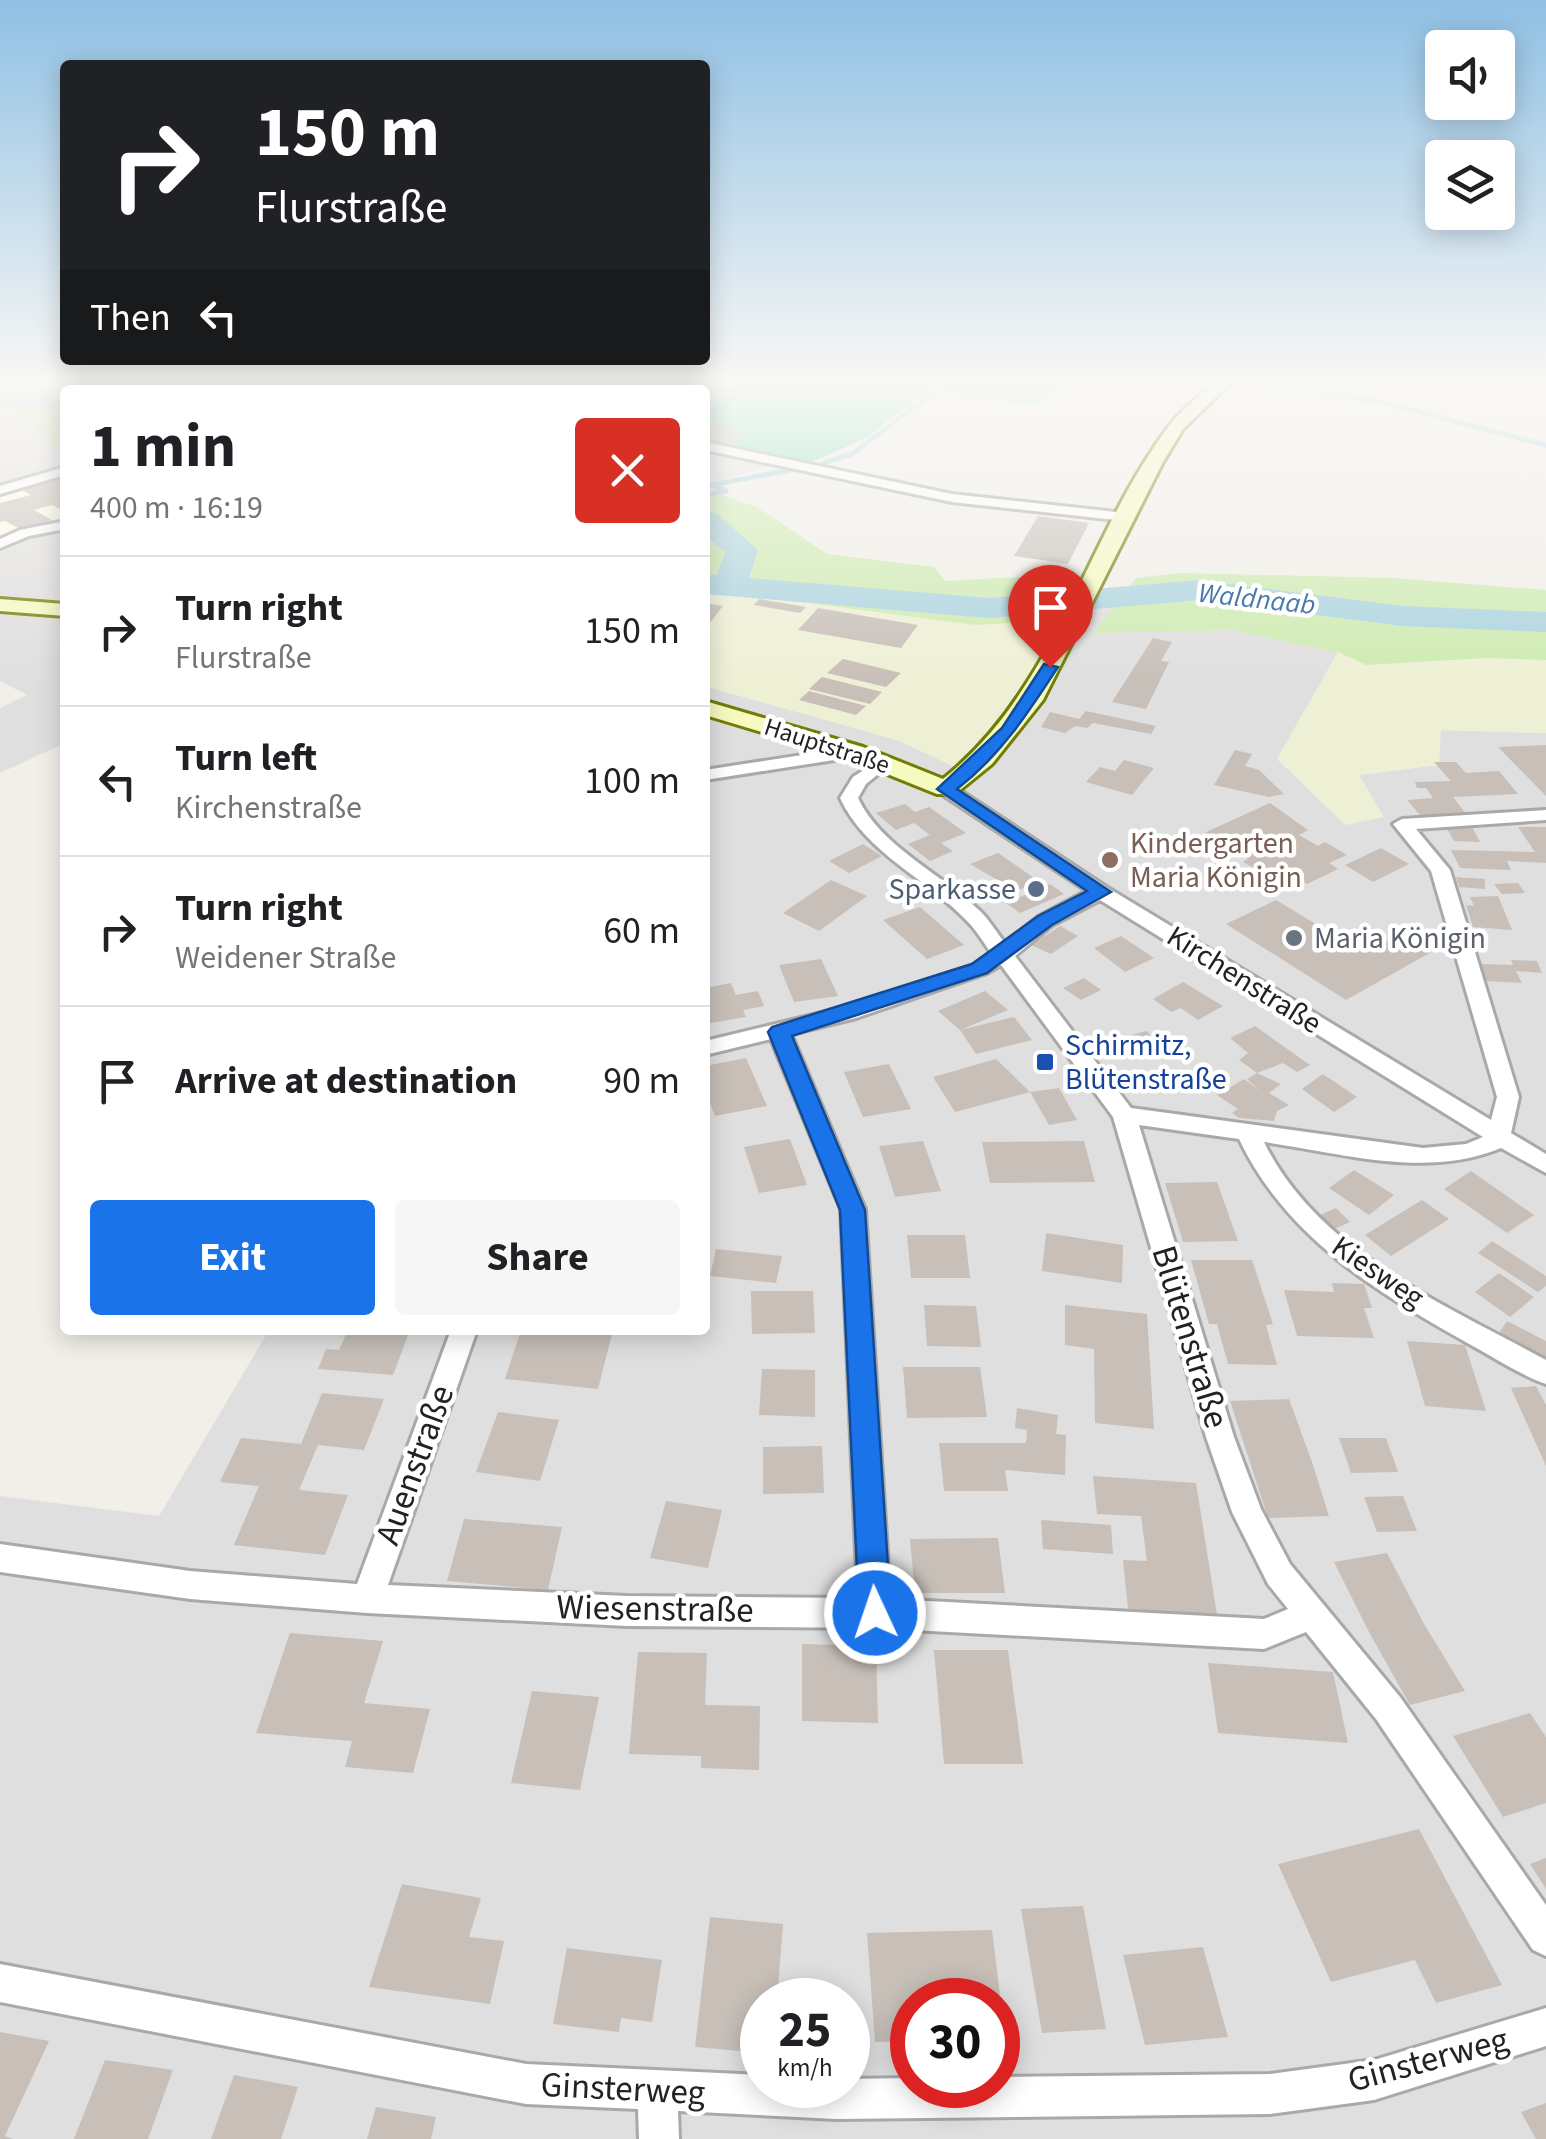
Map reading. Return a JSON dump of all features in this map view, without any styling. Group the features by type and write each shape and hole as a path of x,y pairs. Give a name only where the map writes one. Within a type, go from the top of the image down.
{"street":[{"path":"0,490 25,483"},
{"path":"880,483 952,498 1126,517"},
{"path":"946,789 976,766 1032,700 1145,483"},
{"path":"0,544 25,533 60,526"},
{"path":"0,605 60,605"},
{"name":"Hauptstraße","path":"710,709 884,762 946,789"},
{"path":"710,774 854,752"},
{"name":"Blütenstraße","path":"884,762 858,780 850,798 856,813 975,917 1124,1115 1220,1438 1247,1512 1279,1574 1309,1616 1388,1708 1546,1938"},
{"name":"Kirchenstraße","path":"946,789 1101,892 1498,1140 1546,1166"},
{"path":"1124,1115 1422,1156 1469,1152 1498,1140 1508,1097 1440,870 1402,824 1546,815"},
{"path":"710,1047 780,1032 912,993 980,968 1045,921 1101,892"},
{"path":"780,1032 853,1210 875,1613"},
{"name":"Kiesweg","path":"1247,1131 1258,1163 1326,1238 1372,1273 1546,1373"},
{"name":"Auenstraße","path":"367,1599 462,1335"},
{"name":"Wiesenstraße","path":"0,1558 190,1585 367,1599 627,1611 875,1613 1264,1634 1309,1616"},
{"name":"Ginsterweg","path":"0,1983 526,2084 838,2099 1270,2094 1374,2080 1546,2027"},
{"path":"657,2093 659,2139"}],"shaded area":[{"path":"0,483 60,483 60,745 0,773 0,708 27,695 0,681"},
{"path":"40,483 60,483 60,521 20,532 0,543 0,495"},
{"path":"710,586 952,619 1072,603 1016,717 963,771 900,741 710,687"},
{"path":"1199,596 1338,652 1277,759 1359,775 1438,765 1440,730 1546,733 1546,2139 0,2139 0,1496 159,1516 266,1335 710,1335 710,687 900,741 963,771 1072,603"},
{"path":"1338,652 1366,665 1486,658 1546,660 1546,733 1441,730 1439,765 1359,775 1384,817 1345,825 1277,759"}],"green space":[{"path":"710,491 757,507 827,554 934,567 945,581 1074,574 1048,621 975,625 732,593 710,574"},
{"path":"1180,573 1393,578 1546,590 1546,660 1486,658 1366,665 1338,652 1231,630 1094,633 1136,578"}],"building":[{"path":"60,483 60,509 52,505 34,510 52,520 20,529 0,522 0,503 31,495 22,490"},
{"path":"1038,516 1089,523 1068,564 1014,556"},
{"path":"759,599 806,607 800,613 754,605"},
{"path":"710,604 723,606 710,623"},
{"path":"818,608 918,625 901,648 798,630"},
{"path":"1153,638 1172,642 1161,661 1169,662 1146,709 1112,702"},
{"path":"843,659 901,673 886,687 827,673"},
{"path":"822,677 882,692 870,704 809,689"},
{"path":"809,691 866,706 856,715 799,700"},
{"path":"1086,711 1156,726 1151,734 1093,723 1087,728 1075,726 1065,733 1041,727 1050,712 1079,719"},
{"path":"1546,745 1546,796 1498,747"},
{"path":"1235,750 1252,754 1245,766 1259,770 1284,794 1269,797 1214,785"},
{"path":"1124,760 1154,768 1132,795 1086,782 1100,767 1115,771"},
{"path":"1434,762 1456,762 1466,773 1499,771 1518,794 1453,797 1466,814 1421,816 1407,800 1433,798 1426,788 1417,788 1415,782 1451,781"},
{"path":"1270,803 1308,830 1299,835 1318,846 1325,842 1347,855 1329,863 1338,869 1307,884 1298,879 1273,891 1253,880 1264,874 1243,862 1248,859 1204,833"},
{"path":"905,804 915,812 929,807 966,833 941,843 953,851 930,861 908,844 930,835 914,823 896,830 876,813"},
{"path":"1445,825 1471,825 1480,842 1454,841"},
{"path":"1518,827 1546,827 1546,863 1507,861 1511,870 1460,868 1451,850 1535,852"},
{"path":"863,844 882,856 849,873 829,861"},
{"path":"1381,848 1409,864 1373,882 1345,865"},
{"path":"998,853 1040,882 1016,891 970,864"},
{"path":"1456,877 1485,879 1485,889 1459,887"},
{"path":"831,880 867,896 819,931 783,913"},
{"path":"1518,883 1525,893 1502,894 1494,884"},
{"path":"1050,884 1064,894 1020,913 1006,903"},
{"path":"1498,896 1512,930 1473,927 1466,905 1474,906 1470,897"},
{"name":"Maria Königin","path":"1276,900 1364,953 1404,932 1433,951 1346,1000 1226,924"},
{"path":"920,907 964,945 927,959 883,920"},
{"path":"1060,926 1078,936 1051,954 1031,945"},
{"path":"1121,936 1154,958 1125,972 1094,948"},
{"path":"821,959 838,996 794,1002 779,965"},
{"path":"1511,960 1537,961 1542,973 1516,971 1522,983 1486,981 1478,964 1513,965"},
{"path":"1084,978 1101,990 1081,1000 1063,988"},
{"path":"1183,982 1223,1006 1198,1020 1181,1008 1171,1012 1153,999"},
{"path":"731,983 736,995 758,991 764,1006 743,1010 746,1017 710,1023 710,987"},
{"path":"985,991 1008,1010 960,1030 938,1011"},
{"path":"1014,1017 1032,1040 976,1054 960,1030"},
{"path":"1255,1026 1310,1065 1297,1072 1283,1063 1257,1073 1239,1060 1248,1053 1230,1038"},
{"path":"1147,1031 1158,1044 1116,1055 1103,1042"},
{"path":"746,1058 767,1106 715,1116 710,1103 710,1065"},
{"path":"996,1059 1030,1092 955,1112 933,1077"},
{"path":"889,1064 911,1109 863,1117 844,1072"},
{"path":"1257,1073 1281,1084 1269,1093 1289,1105 1277,1111 1274,1121 1239,1118 1232,1113 1238,1109 1217,1095 1244,1079 1260,1091 1247,1079"},
{"path":"1323,1074 1357,1097 1334,1112 1302,1089"},
{"path":"1059,1088 1077,1120 1049,1125 1030,1092"},
{"path":"790,1139 807,1185 759,1193 744,1147"},
{"path":"923,1141 941,1191 895,1197 879,1146"},
{"path":"1084,1141 1095,1182 990,1183 982,1142"},
{"path":"1354,1170 1394,1195 1369,1215 1329,1188"},
{"path":"1471,1171 1534,1215 1507,1233 1444,1189"},
{"path":"1217,1182 1238,1241 1183,1242 1165,1183"},
{"path":"1422,1200 1449,1219 1391,1256 1365,1235"},
{"path":"1336,1208 1350,1222 1332,1230 1318,1216"},
{"path":"1046,1233 1123,1245 1122,1283 1042,1271"},
{"path":"907,1235 965,1235 970,1278 911,1278"},
{"path":"1492,1241 1546,1276 1546,1286 1538,1292 1478,1253"},
{"path":"716,1249 782,1256 776,1283 710,1276"},
{"path":"1191,1260 1252,1260 1273,1324 1266,1325 1277,1365 1228,1364 1217,1324 1209,1324"},
{"path":"1499,1273 1534,1297 1510,1317 1475,1292"},
{"path":"1332,1283 1364,1284 1372,1308 1364,1308 1374,1338 1297,1336 1284,1290 1334,1292"},
{"path":"751,1291 813,1291 815,1333 752,1334"},
{"path":"924,1305 976,1306 981,1347 927,1346"},
{"path":"1065,1305 1147,1314 1154,1429 1095,1423 1094,1349 1065,1345"},
{"path":"1507,1321 1546,1341 1546,1362 1497,1336"},
{"path":"346,1335 408,1335 393,1375 318,1369 326,1349 339,1350"},
{"path":"519,1335 612,1335 598,1389 505,1379"},
{"path":"1407,1341 1465,1345 1486,1411 1425,1406"},
{"path":"903,1367 980,1367 987,1417 907,1418"},
{"path":"762,1369 815,1370 815,1417 759,1415"},
{"path":"1536,1386 1546,1405 1546,1466 1511,1388"},
{"path":"322,1393 384,1399 364,1450 318,1445 299,1490 348,1495 325,1555 234,1545 259,1486 220,1482 241,1438 301,1444"},
{"path":"1289,1399 1329,1516 1268,1518 1230,1401"},
{"path":"1017,1408 1058,1415 1056,1434 1066,1435 1065,1475 1005,1470 1008,1491 944,1491 939,1443 1026,1443 1027,1430 1015,1428"},
{"path":"498,1412 559,1420 540,1481 476,1472"},
{"path":"1339,1438 1386,1438 1398,1472 1351,1473"},
{"path":"822,1446 824,1493 763,1494 763,1447"},
{"path":"1093,1476 1196,1483 1217,1615 1128,1609 1123,1560 1147,1561 1141,1516 1097,1514"},
{"path":"1403,1496 1417,1531 1377,1532 1364,1497"},
{"path":"666,1501 722,1510 708,1568 650,1558"},
{"path":"464,1519 562,1527 548,1590 447,1581"},
{"path":"1041,1520 1111,1525 1113,1554 1043,1549"},
{"path":"998,1538 1005,1593 915,1593 910,1539"},
{"path":"1387,1553 1465,1691 1410,1705 1334,1562"},
{"path":"290,1633 383,1641 364,1703 430,1709 413,1773 345,1767 352,1741 256,1733"},
{"path":"802,1644 876,1646 878,1723 802,1721"},
{"path":"934,1650 1008,1650 1023,1764 944,1764"},
{"path":"638,1652 707,1653 705,1705 760,1706 759,1770 701,1768 701,1756 629,1754"},
{"path":"1208,1663 1333,1672 1348,1743 1218,1733"},
{"path":"532,1691 599,1697 580,1790 511,1783"},
{"path":"1530,1713 1546,1737 1546,1803 1503,1817 1453,1736"},
{"path":"1419,1829 1502,1985 1436,2003 1415,1960 1331,1982 1278,1864"},
{"path":"1546,1858 1546,1889 1530,1864"},
{"path":"402,1884 481,1898 469,1937 504,1941 490,2004 369,1987"},
{"path":"1083,1906 1106,2029 1042,2033 1021,1909"},
{"path":"710,1917 783,1924 779,1978 740,1978 740,2051 695,2047"},
{"path":"992,1930 998,1978 890,1978 890,2042 875,2042 867,1933"},
{"path":"1203,1947 1228,2037 1145,2045 1123,1955"},
{"path":"567,1948 662,1960 652,2022 621,2018 619,2032 553,2024"},
{"path":"0,2032 49,2041 5,2136 13,2139 0,2139"},
{"path":"105,2060 173,2070 148,2139 74,2139"},
{"path":"234,2075 298,2087 281,2139 211,2139"},
{"path":"1546,2103 1546,2139 1536,2139 1521,2112"},
{"path":"376,2107 436,2117 431,2139 367,2139"}],"waterway":[{"path":"710,494 726,491 711,485 723,483"},
{"name":"Waldnaab","path":"710,524 742,550 730,586"},
{"name":"Waldnaab","path":"710,584 989,608 1199,590 1403,616 1546,622"}],"place":[{"name":"Kindergarten Maria Königin","path":"1110,860"},
{"name":"Sparkasse","path":"1036,889"},
{"name":"Maria Königin","path":"1294,938"},
{"name":"Schirmitz, Blütenstraße","path":"1045,1062"}],"route":[{"path":"875,1613 853,1210 780,1032 912,993 980,968 1045,921 1101,892 946,789 976,766 1008,731 1032,700 1050,667"}]}
